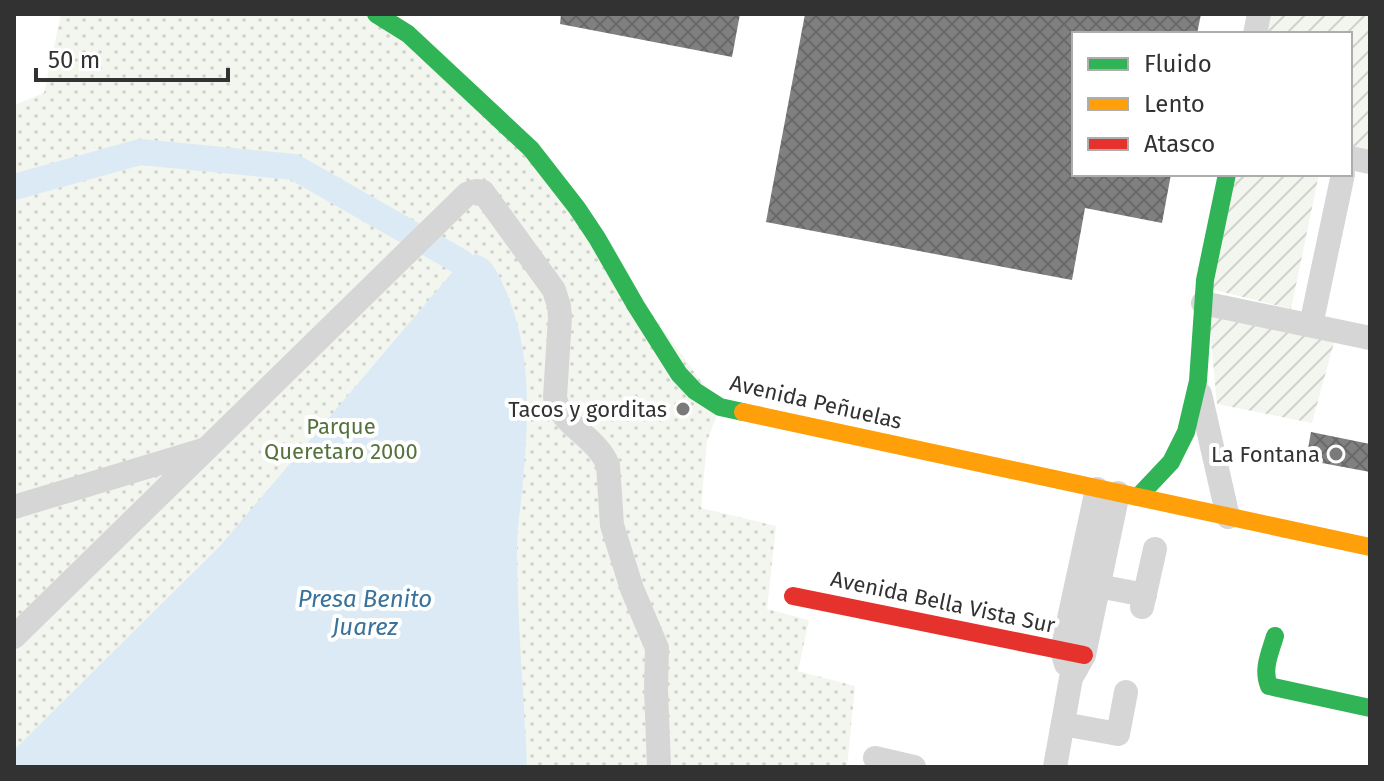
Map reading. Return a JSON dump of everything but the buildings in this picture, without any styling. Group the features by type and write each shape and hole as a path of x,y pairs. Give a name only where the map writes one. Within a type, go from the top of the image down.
{"street":[{"name":"Avenida Peñuelas","path":"376,14 408,34 531,149 597,238 679,374 695,391 720,407 1370,547"},
{"path":"1055,767 1073,653 1117,493 1171,462 1186,432 1198,381 1205,280 1227,176"},
{"path":"1311,325 1343,176"},
{"path":"14,637 467,194 483,192 554,290 560,317 555,397 558,409 592,441 608,465 612,525 632,589 657,648 659,767"},
{"path":"1203,303 1370,338"},
{"path":"1198,381 1228,517"},
{"path":"14,507 207,448"},
{"path":"1073,653 1098,586 1117,493"},
{"path":"1098,586 1144,601 1155,549"},
{"name":"Avenida Bella Vista Sur","path":"793,596 1073,653"},
{"path":"1275,636 1265,675 1269,686 1370,708"},
{"path":"1063,724 1116,746 1126,692"},
{"path":"875,758 914,767"}],"green space":[{"name":"Parque Queretaro 2000","path":"61,14 371,14 531,149 720,407 707,441 701,508 776,526 767,609 809,620 798,671 855,686 847,767 14,767 14,105 44,93"},
{"path":"1261,14 1370,14 1370,160 1352,156 1352,32 1257,32"},
{"path":"1233,176 1319,176 1291,309 1211,289"},
{"path":"1208,310 1336,335 1312,423 1217,404"}],"water":[{"name":"Presa Benito Juarez","path":"475,254 491,263 505,289 521,338 525,364 526,441 517,548 527,767 14,767 14,750 220,546 461,262"}],"waterway":[{"path":"14,187 140,152 294,167 461,262"}],"traffic: fast":[{"path":"376,14 408,34 531,149 597,238 679,374 695,391 720,407 743,412"},
{"path":"1138,497 1171,462 1186,432 1198,381 1205,280 1227,176"},
{"path":"1275,636 1267,667 1269,686 1370,708"}],"traffic: slow":[{"path":"743,412 1370,547"}],"traffic: jam":[{"path":"793,596 1084,655"}],"place":[{"name":"Tacos y gorditas","path":"683,409"},
{"name":"La Fontana","path":"1336,454"}]}
